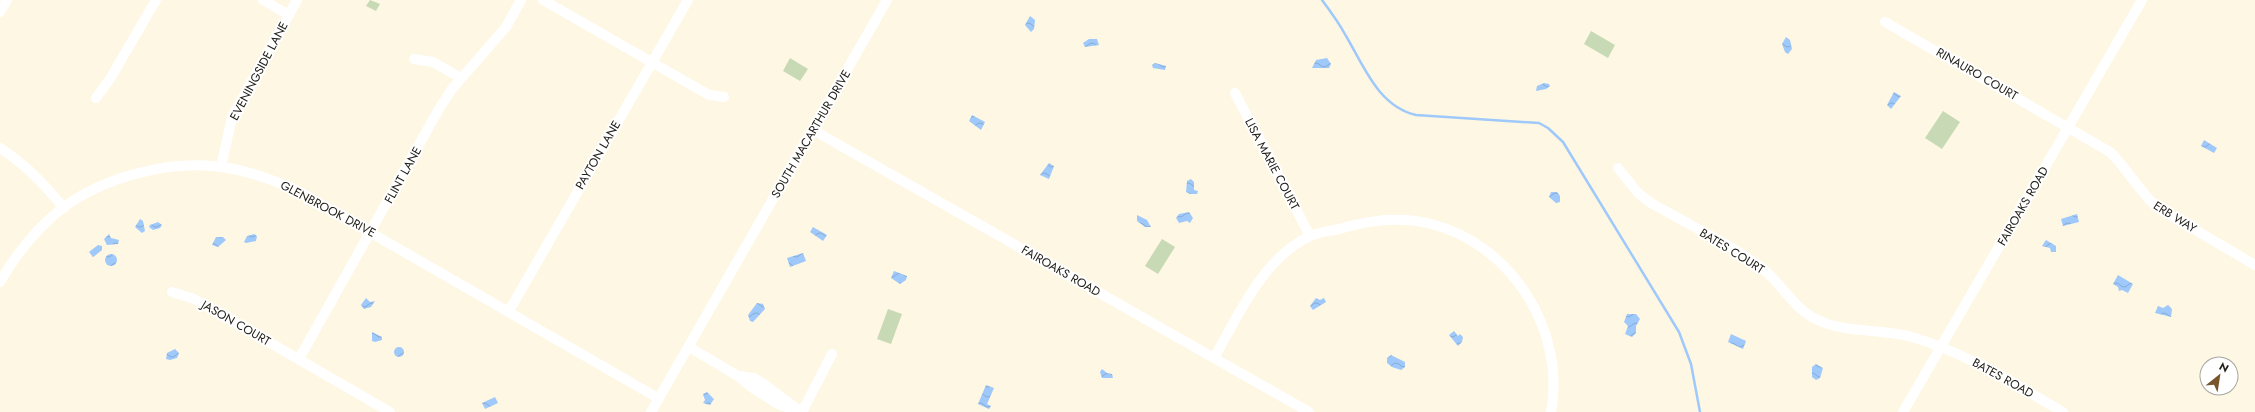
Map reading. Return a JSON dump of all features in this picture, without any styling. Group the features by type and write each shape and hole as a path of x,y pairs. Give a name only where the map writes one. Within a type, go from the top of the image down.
{"street":[{"path":"0,12 7,0"},
{"path":"96,98 110,80 156,0"},
{"path":"263,0 289,15"},
{"name":"EVENINGSIDE LANE","path":"221,167 232,116 297,0"},
{"name":"FLINT LANE","path":"299,359 372,232 439,109 461,78 506,27 521,0"},
{"path":"543,0 709,95 724,97"},
{"name":"PAYTON LANE","path":"509,311 688,0"},
{"name":"SOUTH MACARTHUR DRIVE","path":"689,348 887,0"},
{"name":"FAIROAKS ROAD","path":"1903,412 2070,127 2142,0"},
{"name":"RINAURO COURT","path":"1885,22 2070,127"},
{"path":"414,58 433,62 461,78"},
{"name":"LISA MARIE COURT","path":"1235,93 1310,236"},
{"name":"ERB WAY","path":"2070,127 2110,152 2124,165 2149,201 2158,208 2255,265"},
{"name":"FAIROAKS ROAD","path":"813,130 1309,412"},
{"path":"0,148 24,164 43,182 64,208"},
{"name":"GLENBROOK DRIVE","path":"0,282 18,253 64,208 81,197 128,176 157,169 188,165 221,167 269,178 300,192 372,232 658,398"},
{"name":"BATES COURT","path":"1618,168 1638,193 1651,203 1762,268 1774,279 1804,313 1821,322 1850,330 1910,336 1941,347"},
{"path":"1214,358 1250,293 1269,269 1289,250 1310,236 1358,223 1381,220 1408,220 1431,223 1449,229 1480,246 1499,260 1517,280 1531,300 1542,321 1550,345 1553,368 1551,412"},
{"name":"JASON COURT","path":"172,292 194,299 390,412"},
{"name":"BATES ROAD","path":"1941,347 1967,358 2063,412"},
{"path":"651,412 689,348 738,376 750,386 769,393 786,408 801,412 832,354"}],"green space":[{"path":"370,0 380,4 376,11 366,6"},
{"path":"1591,31 1615,45 1608,58 1584,44"},
{"path":"790,58 808,69 800,81 783,71"},
{"path":"1943,111 1960,122 1942,149 1925,138"},
{"path":"1162,239 1175,247 1158,274 1145,266"},
{"path":"888,309 902,314 891,344 877,339"}],"water":[{"path":"1030,16 1035,20 1034,29 1031,32 1025,25"},
{"path":"1786,37 1790,40 1792,49 1788,54 1785,52 1782,44"},
{"path":"1089,39 1097,39 1099,45 1085,47 1083,43"},
{"path":"1327,58 1331,64 1329,68 1312,68 1316,60"},
{"path":"1155,63 1166,66 1165,70 1153,68 1152,65"},
{"path":"1544,83 1549,84 1550,86 1546,89 1536,91 1537,86"},
{"path":"1894,92 1901,96 1891,109 1887,105"},
{"path":"972,115 985,122 981,130 969,121"},
{"path":"2204,140 2217,148 2214,153 2201,146"},
{"path":"1049,163 1054,166 1049,179 1040,175"},
{"path":"1191,179 1194,182 1194,190 1198,191 1197,194 1190,194 1186,192 1187,181"},
{"path":"1551,192 1557,192 1560,196 1560,202 1556,203 1549,197"},
{"path":"1189,212 1193,218 1190,223 1187,221 1179,223 1176,218 1179,214"},
{"path":"2077,214 2079,222 2063,226 2061,219"},
{"path":"1137,215 1147,220 1151,227 1145,227 1137,221"},
{"path":"140,219 143,221 145,231 142,233 135,227"},
{"path":"158,222 162,225 160,228 153,230 149,227 150,225"},
{"path":"813,227 827,235 823,241 810,232"},
{"path":"109,234 111,238 119,240 118,244 107,245 104,239"},
{"path":"254,234 257,236 256,241 244,242 247,236"},
{"path":"216,237 223,237 226,240 218,247 212,245"},
{"path":"2046,240 2056,246 2056,252 2051,252 2050,248 2042,246"},
{"path":"98,245 102,246 102,250 93,257 89,252"},
{"path":"803,253 806,261 790,267 787,258"},
{"path":"111,254 115,256 117,260 115,264 111,266 107,264 105,260 107,256"},
{"path":"894,271 907,276 906,280 900,284 891,278"},
{"path":"2118,275 2133,284 2128,293 2122,290 2119,291 2118,287 2113,284"},
{"path":"366,298 370,302 375,301 371,307 364,309 361,305"},
{"path":"1316,298 1320,300 1324,298 1326,302 1313,310 1310,306"},
{"path":"757,303 763,304 765,309 753,322 750,321 748,315"},
{"path":"2168,305 2172,309 2171,317 2155,313 2158,306 2163,308"},
{"path":"1627,314 1636,314 1640,319 1636,326 1636,333 1632,337 1625,334 1628,326 1624,322"},
{"path":"1454,331 1458,336 1460,334 1463,337 1462,342 1458,346 1449,335"},
{"path":"372,332 382,337 382,340 375,342 372,341"},
{"path":"1731,334 1746,341 1743,349 1728,342"},
{"path":"397,347 401,347 404,352 401,357 397,357 394,354 394,350"},
{"path":"175,349 179,353 177,358 170,360 166,359 167,353"},
{"path":"1391,355 1405,362 1405,367 1401,370 1392,367 1387,363 1387,358"},
{"path":"1816,364 1823,368 1820,378 1816,380 1812,377 1812,367"},
{"path":"1102,369 1107,373 1112,374 1113,378 1102,378 1100,372"},
{"path":"986,385 994,388 987,404 991,406 989,409 978,404"},
{"path":"707,392 714,399 710,405 703,403 705,400 703,394"},
{"path":"495,397 498,403 485,409 482,403"}],"waterway":[{"path":"1322,0 1341,27 1366,72 1382,94 1403,110 1416,115 1539,123 1548,128 1563,142 1679,332 1691,364 1700,412"}]}
